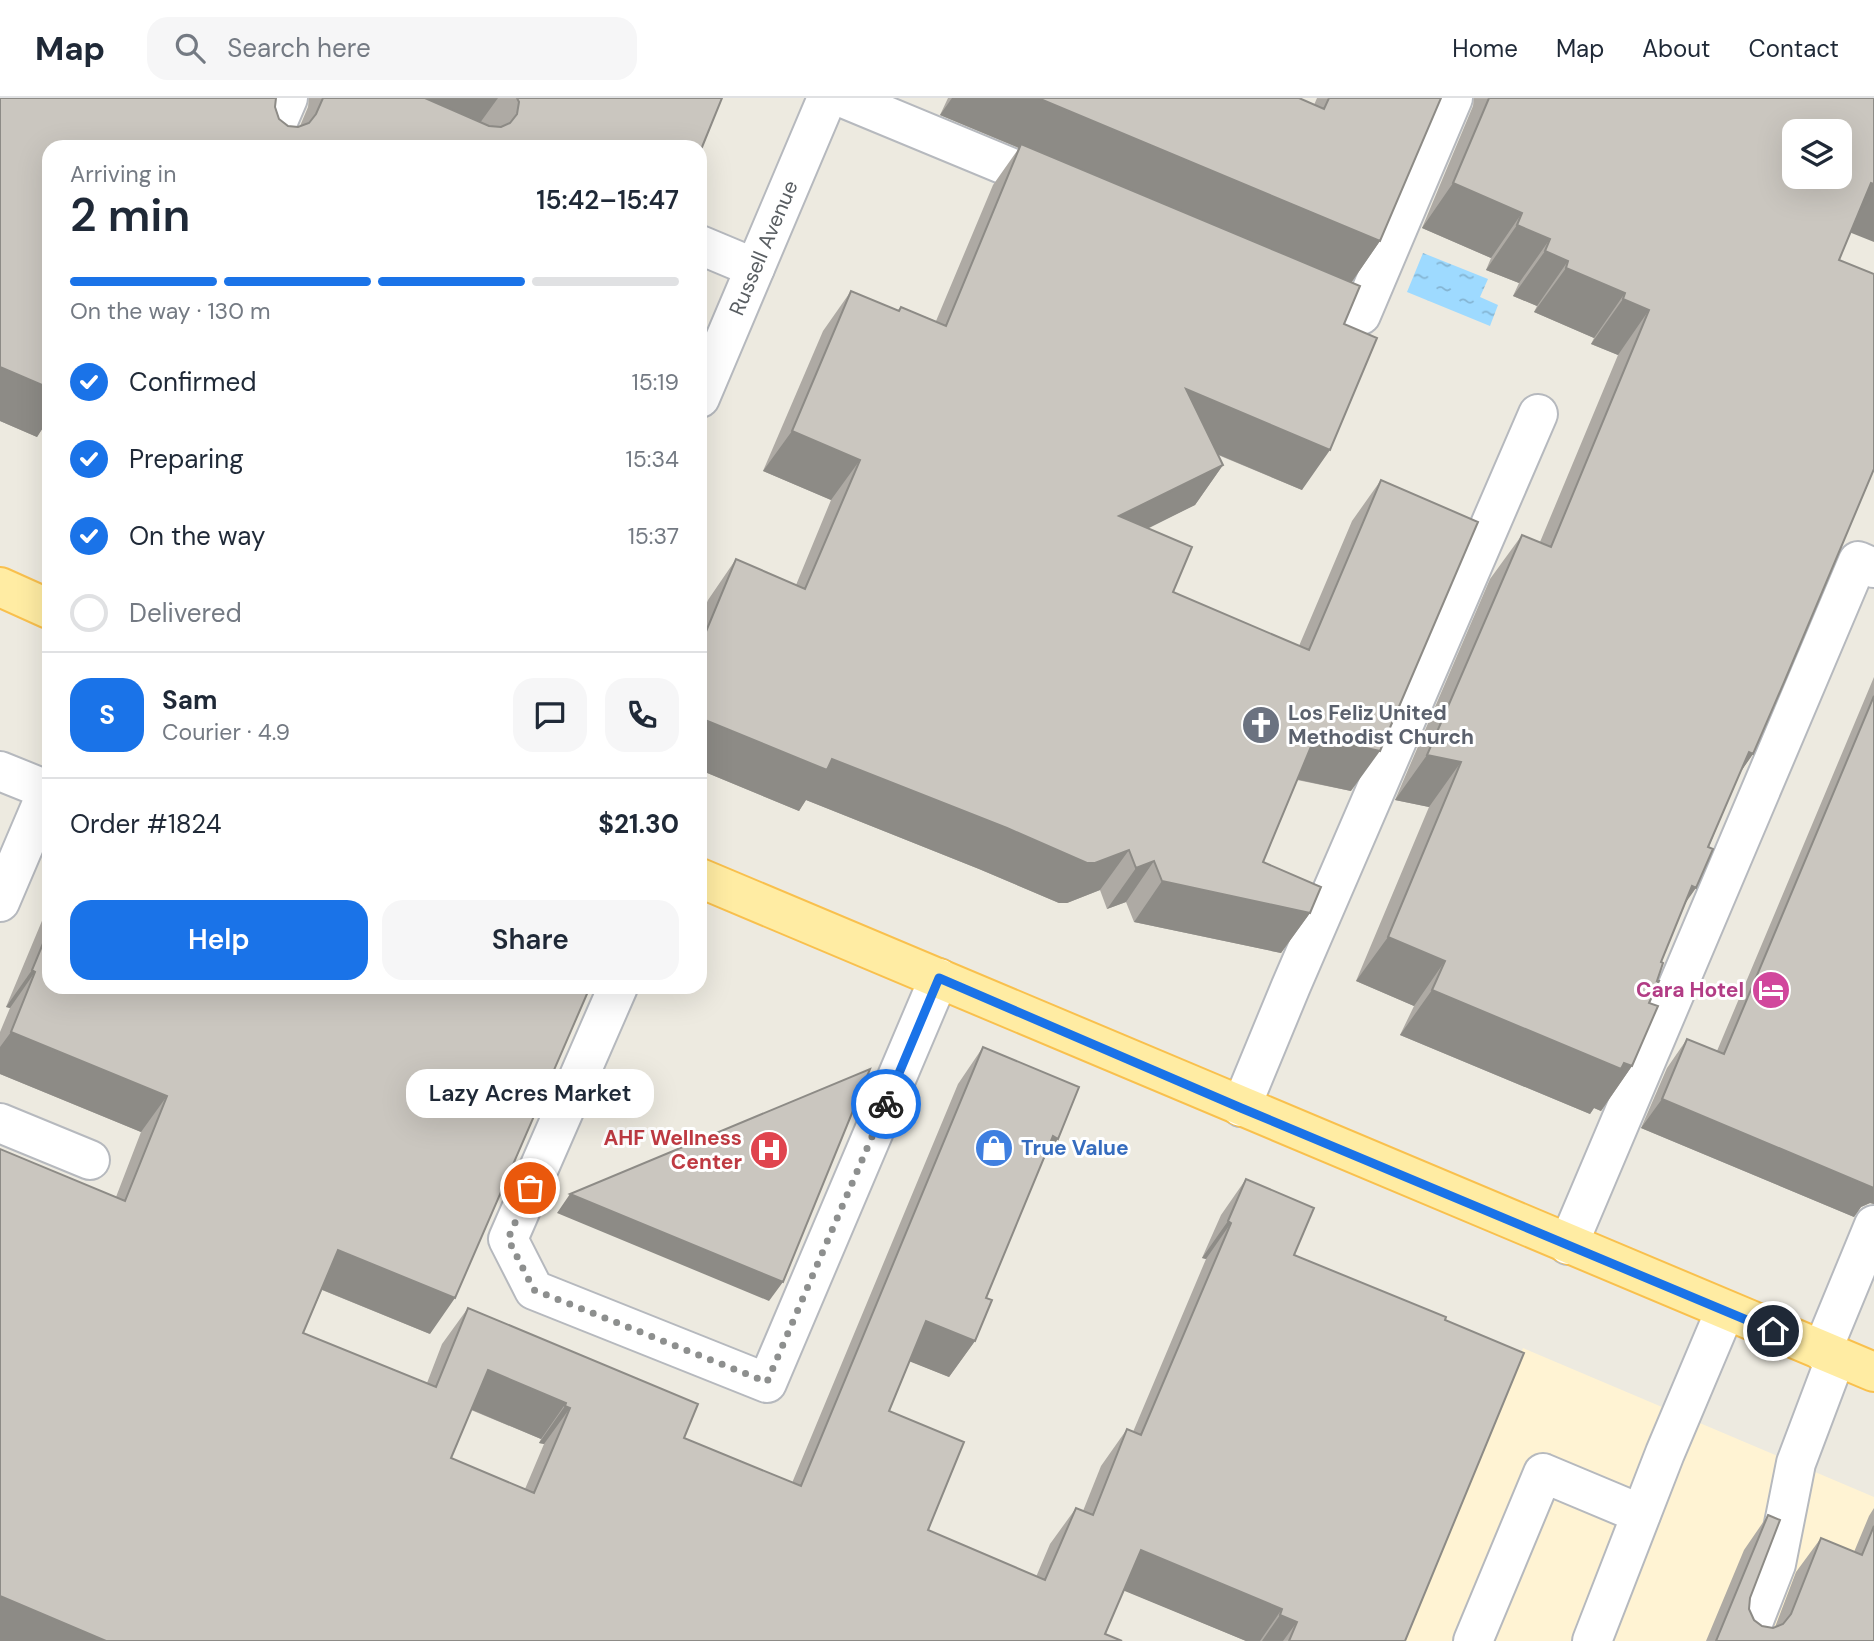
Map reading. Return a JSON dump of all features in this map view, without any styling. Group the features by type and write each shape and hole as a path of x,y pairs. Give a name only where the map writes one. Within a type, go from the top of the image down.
{"main road":[{"path":"0,587 42,606"},
{"path":"707,881 1241,1108 1874,1372"}],"street":[{"path":"270,140 288,98"},
{"name":"Russell Avenue","path":"707,381 827,98"},
{"path":"843,98 1080,197"},
{"path":"1271,277 1361,315 1452,98"},
{"path":"707,248 755,268"},
{"path":"1241,1108 1538,414"},
{"path":"1568,1245 1858,561 1874,568"},
{"path":"0,771 42,787"},
{"path":"0,902 42,803"},
{"path":"615,994 508,1239 534,1290 767,1382 939,978"},
{"path":"0,1122 90,1160"},
{"path":"1746,1641 1776,1564 1796,1463 1829,1354 1874,1225"},
{"path":"1592,1641 1725,1311"},
{"path":"1473,1641 1544,1474 1641,1514"}],"shaded area":[{"path":"1523,1348 1874,1497 1874,1641 1399,1641"}],"water":[{"path":"1423,253 1488,279 1480,297 1498,305 1490,326 1407,292"}],"building":[{"path":"0,98 276,98 275,107 279,119 288,126 298,127 309,123 323,98 425,98 489,126 501,127 510,123 517,114 517,98 722,98 705,140 42,140 42,385 0,367"},
{"path":"1038,98 1299,98 1324,109 1329,98 1441,98 1380,241"},
{"path":"1489,98 1874,98 1874,184 1871,183 1839,260 1874,274 1874,469 1753,754 1749,752 1708,847 1713,849 1696,888 1692,886 1661,962 1659,981 1649,1003 1658,1006 1632,1066 1624,1063 1621,1069 1432,990 1445,961 1388,937 1461,762 1427,755 1522,535 1551,547 1649,310 1623,299 1625,293 1566,268 1568,261 1545,251 1550,239 1517,225 1522,213 1453,183"},
{"path":"1021,144 1360,286 1344,324 1377,338 1330,450 1186,389 1223,465 1119,516 1192,547 1173,592 1309,650 1381,480 1478,522 1380,751 1315,737 1263,862 1321,887 1310,913 1162,881 1154,861 1136,868 1129,850 1095,863 1087,863 1007,828 832,759 827,770 707,721 707,629 736,559 805,589 860,460 792,431 851,291 899,311 901,307 946,326"},
{"name":"Cara Hotel","path":"1874,696 1874,1188 1662,1099 1687,1039 1724,1054"},
{"path":"42,946 42,994 587,994 455,1298 338,1250 303,1333 436,1387 468,1308 698,1404 684,1438 801,1486 983,1047 1079,1087 1058,1139 1053,1136 986,1298 992,1300 975,1341 926,1321 889,1411 964,1442 928,1530 1045,1580 1076,1508 1093,1515 1127,1429 1141,1435 1231,1223 1228,1221 1246,1179 1314,1208 1294,1255 1446,1317 1445,1320 1524,1353 1405,1641 1289,1641 1297,1622 1280,1615 1282,1609 1141,1550 1105,1634 1122,1641 106,1641 0,1596 0,1149 125,1201 167,1096 11,1032 35,972 32,970","holes":["488,1370 566,1403 565,1406 570,1408 534,1493 451,1458"]},
{"name":"AHF Wellness Center","path":"870,1069 783,1282 570,1194"},
{"path":"1768,1515 1780,1520 1750,1598 1749,1609 1754,1620 1762,1626 1773,1628 1783,1624 1791,1614 1821,1538 1862,1555 1874,1526 1874,1641 1716,1641"}],"way so far":[{"path":"530,1188 508,1239 534,1290 767,1382 886,1104"}],"place":[{"name":"Los Feliz United Methodist Church","path":"1261,725"},
{"name":"Cara Hotel","path":"1771,990"},
{"name":"True Value","path":"994,1148"},
{"name":"AHF Wellness Center","path":"769,1150"},
{"name":"Lazy Acres Market","path":"530,1188"}],"route":[{"path":"886,1104 939,978 1773,1331"}]}
